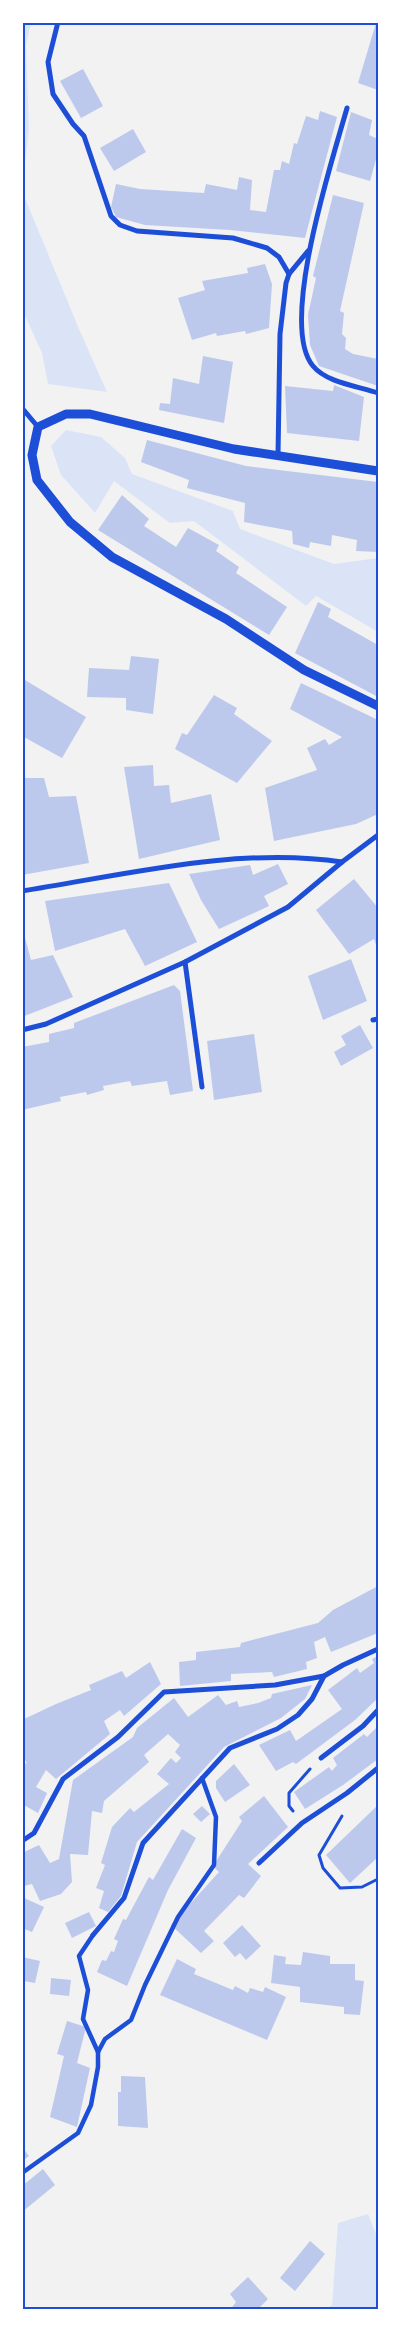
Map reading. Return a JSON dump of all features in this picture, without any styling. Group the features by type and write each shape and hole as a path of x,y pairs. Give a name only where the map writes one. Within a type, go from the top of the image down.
{"street":[{"path":"58,22 48,62 53,94 72,124 84,136 110,216 120,226 137,231 233,238 267,248 280,257 289,274"},
{"path":"346,108 310,249 302,291 301,328 305,350 312,365 325,376 378,393"},
{"path":"278,455 280,334 286,283 289,274 310,249"},
{"path":"22,408 38,427"},
{"path":"38,427 66,414 90,414 234,449 378,470"},
{"path":"38,427 32,455 37,480 70,522 112,557 226,619 304,670 378,706"},
{"path":"22,1030 46,1024 185,962 288,907 378,835"},
{"path":"22,891 219,860 306,856 342,862"},
{"path":"185,962 202,1087"},
{"path":"22,1841 34,1833 62,1779 118,1737 164,1692 275,1684 324,1676 378,1649"},
{"path":"22,2173 78,2133 91,2105 98,2067 98,2052 84,2019 88,1990 79,1956 124,1898 143,1843 230,1748 277,1729 298,1715 312,1699 324,1676"},
{"path":"321,1758 363,1726 378,1710"},
{"path":"259,1863 302,1823 347,1793 378,1768"},
{"path":"98,2052 105,2039 131,2020 145,1984 178,1917 214,1865 216,1817 202,1778"}],"path":[{"path":"302,1823 289,1806 289,1793 298,1780 321,1758"},
{"path":"347,1793 343,1813 320,1855 323,1868 340,1888 362,1887 378,1879"}],"shaded area":[{"path":"23,22 31,23 26,45 29,129 23,180"},
{"path":"22,191 107,392 48,384 42,353 23,311"},
{"path":"66,430 101,437 125,458 132,474 233,511 240,529 334,564 378,558 378,632 316,596 306,606 194,521 170,523 114,481 95,513 61,475 51,446"},
{"path":"368,2214 378,2239 378,2309 326,2309 332,2305 338,2223"}],"building":[{"path":"376,23 378,23 378,90 358,83"},
{"path":"83,69 103,106 81,118 60,81"},
{"path":"320,111 337,117 305,238 230,230 145,225 116,217 111,207 116,184 140,189 204,193 206,184 237,190 239,177 252,180 250,210 266,212 274,170 280,170 282,161 289,164 294,143 297,144 306,116 318,120"},
{"path":"351,112 372,120 369,135 378,139 378,152 370,181 336,171"},
{"path":"133,129 146,152 114,171 100,148"},
{"path":"333,195 364,203 340,311 344,313 342,334 346,338 345,349 353,354 378,359 378,386 319,366 310,345 308,315 316,278 313,276"},
{"path":"265,264 272,284 269,328 246,334 245,331 217,336 216,333 192,340 178,298 205,290 202,281 248,273 247,268"},
{"path":"203,356 233,362 224,423 159,410 160,403 170,404 173,378 199,384"},
{"path":"334,385 364,397 359,441 287,433 285,386 333,391"},
{"path":"147,440 246,466 378,482 378,552 356,551 357,540 332,535 331,546 310,542 309,548 293,544 292,531 244,522 245,503 187,488 189,480 141,462"},
{"path":"122,495 149,519 144,526 176,547 188,528 219,545 216,551 239,567 236,573 287,607 269,635 98,530"},
{"path":"318,602 331,609 328,617 378,645 378,697 295,653"},
{"path":"131,656 159,659 153,714 126,710 126,698 87,697 89,668 129,670"},
{"path":"25,680 86,717 62,758 22,736 24,716 22,715 22,682"},
{"path":"301,683 378,720 378,814 356,824 274,841 265,788 317,770 307,748 325,739 329,745 342,737 290,709"},
{"path":"214,695 237,708 234,714 272,741 237,783 175,749 182,733 187,735"},
{"path":"153,765 154,786 169,785 171,803 211,794 220,840 139,859 124,767"},
{"path":"22,778 44,778 49,797 76,796 89,863 22,875"},
{"path":"278,864 288,884 264,896 269,906 219,929 201,900 189,874 250,865 253,875"},
{"path":"354,879 378,908 378,950 374,939 349,954 316,910"},
{"path":"169,883 197,942 145,966 125,929 55,951 45,901"},
{"path":"22,927 31,960 53,955 73,997 22,1017"},
{"path":"351,959 367,1001 323,1020 308,976"},
{"path":"174,985 180,991 193,1091 170,1095 167,1081 132,1086 130,1081 103,1086 104,1090 87,1095 86,1092 60,1097 61,1101 22,1110 22,1047 49,1042 49,1034 74,1028 74,1023"},
{"path":"360,1025 373,1048 341,1066 334,1052 346,1045 341,1036"},
{"path":"254,1034 262,1092 214,1100 207,1041"},
{"path":"378,1586 378,1633 331,1652 325,1637 314,1642 317,1658 306,1662 307,1669 274,1677 272,1672 231,1674 231,1681 180,1686 179,1662 196,1660 196,1652 240,1647 241,1643 318,1623 333,1610"},
{"path":"378,1656 378,1698 355,1720 296,1764 293,1762 276,1771 259,1745 290,1730 296,1741 342,1709 328,1690 357,1668 360,1673 374,1663 372,1659"},
{"path":"150,1662 161,1684 124,1716 120,1710 104,1721 110,1734 56,1779 46,1770 36,1787 47,1793 38,1813 22,1804 22,1762 27,1764 22,1753 22,1720 91,1690 89,1685 122,1671 126,1678"},
{"path":"312,1685 305,1699 281,1718 224,1747 137,1842 121,1896 108,1912 99,1908 104,1891 96,1888 105,1865 101,1863 112,1827 130,1808 134,1812 169,1784 157,1774 171,1758 176,1763 181,1758 175,1752 180,1745 168,1734 144,1755 149,1762 104,1801 102,1813 92,1811 88,1855 70,1854 72,1882 61,1894 40,1901 32,1884 24,1886 22,1853 39,1845 50,1863 59,1859 73,1780 133,1737 137,1728 174,1698 188,1717 218,1695 226,1705 237,1701 239,1707 271,1698 272,1694"},
{"path":"378,1726 378,1759 343,1785 305,1809 294,1792 329,1767 332,1771 337,1765 333,1758 364,1734 367,1737"},
{"path":"234,1764 250,1785 225,1802 216,1788 216,1781"},
{"path":"264,1796 288,1827 248,1864 261,1876 244,1898 239,1895 204,1931 214,1941 201,1953 171,1925 219,1872 213,1866 242,1821 239,1817"},
{"path":"378,1805 378,1857 350,1883 326,1855"},
{"path":"202,1806 210,1814 201,1822 193,1814"},
{"path":"182,1829 196,1838 168,1890 127,1986 97,1972 102,1960 106,1961 111,1951 114,1952 118,1941 114,1939 123,1919 126,1920 149,1877 153,1880"},
{"path":"22,1897 44,1907 32,1932 22,1928"},
{"path":"89,1912 96,1926 72,1938 65,1923"},
{"path":"242,1925 261,1946 246,1960 240,1953 235,1957 223,1943"},
{"path":"303,1952 330,1956 330,1964 355,1964 355,1980 364,1981 360,2015 344,2014 344,2007 300,2002 300,1987 271,1983 274,1955 286,1957 285,1964 301,1965"},
{"path":"22,1957 40,1961 35,1983 24,1981 22,1985"},
{"path":"177,1959 196,1969 194,1974 233,1990 235,1986 248,1993 250,1988 263,1992 265,1987 286,1997 267,2040 160,1995"},
{"path":"51,1978 71,1980 69,1996 50,1994"},
{"path":"67,2021 86,2027 77,2063 90,2068 77,2127 50,2117 64,2056 57,2054"},
{"path":"121,2076 145,2077 148,2128 118,2126 118,2092 121,2092"},
{"path":"22,2147 29,2156 22,2161"},
{"path":"43,2169 55,2185 22,2212 22,2186"},
{"path":"310,2241 325,2254 295,2291 280,2278"},
{"path":"248,2277 268,2299 257,2310 230,2310 236,2302 230,2294"}]}
